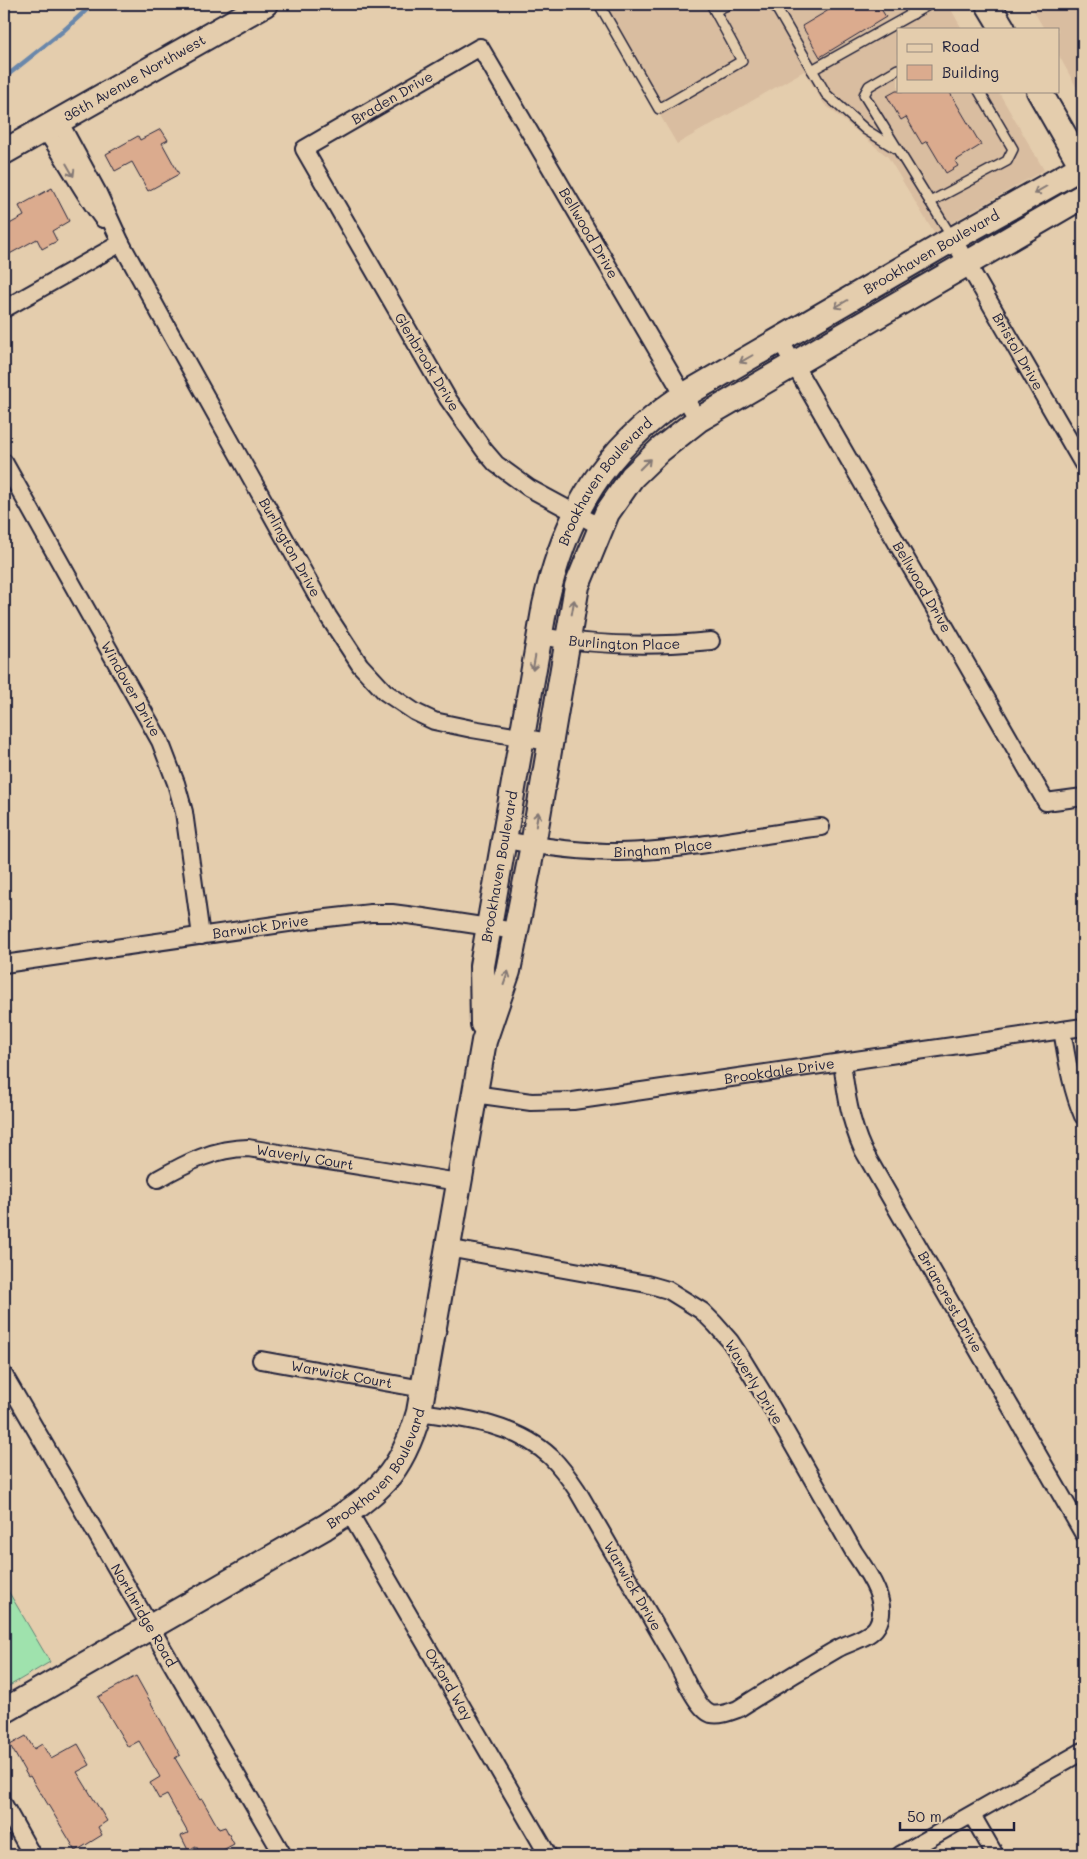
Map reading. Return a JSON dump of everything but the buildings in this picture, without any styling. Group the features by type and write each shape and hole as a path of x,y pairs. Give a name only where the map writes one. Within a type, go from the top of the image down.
{"street":[{"name":"36th Avenue Northwest","path":"4,152 265,4"},
{"name":"Braden Drive","path":"304,149 480,47"},
{"name":"Bellwood Drive","path":"480,47 698,420"},
{"path":"1040,92 1083,167"},
{"name":"Burlington Drive","path":"52,125 98,192 121,243 340,638 360,665 385,692 415,712 434,721 549,742"},
{"name":"Glenbrook Drive","path":"304,149 448,399 472,434 496,464 512,476 542,496 601,528"},
{"name":"Brookhaven Boulevard","path":"4,1711 150,1626 325,1528 365,1501 379,1488 402,1457 412,1437 423,1389 484,1041 508,971 533,845 577,586 607,513 632,477 660,450 698,420 794,363 906,283 953,239 1083,167"},
{"name":"Brookhaven Boulevard","path":"484,1041 482,966 551,576 558,553 575,514 604,468 618,451 650,421 683,396 780,340 906,283 967,264 1083,196"},
{"name":"Bristol Drive","path":"953,239 1083,464"},
{"path":"4,309 121,243"},
{"name":"Bellwood Drive","path":"780,340 1046,802 1083,797"},
{"name":"Windover Drive","path":"4,462 160,741 176,783 184,812 201,936"},
{"name":"Burlington Place","path":"539,636 626,646 675,645 711,641"},
{"name":"Bingham Place","path":"505,840 588,851 656,850 821,826"},
{"name":"Barwick Drive","path":"4,964 309,920 372,913 406,914 516,931"},
{"name":"Brookdale Drive","path":"474,1094 531,1102 563,1102 1083,1026"},
{"path":"1062,1030 1074,1093 1083,1116"},
{"name":"Briarcrest Drive","path":"842,1062 849,1110 855,1132 863,1150 1083,1534"},
{"name":"Waverly Court","path":"158,1179 184,1164 214,1153 237,1148 248,1148 458,1182"},
{"name":"Waverly Drive","path":"447,1248 647,1284 668,1290 686,1300 716,1324 742,1359 872,1580 877,1592 880,1616 877,1626 839,1648"},
{"name":"Warwick Court","path":"261,1360 423,1389"},
{"name":"Northridge Road","path":"4,1375 283,1855"},
{"name":"Warwick Drive","path":"418,1412 496,1426 533,1444 562,1468 582,1498 690,1688 704,1709 710,1714 726,1713 738,1709 839,1648"},
{"name":"Oxford Way","path":"349,1512 548,1855"},
{"path":"900,1855 1083,1750"},
{"path":"4,1805 32,1855"},
{"path":"972,1815 995,1855"}],"lane":[{"path":"599,4 660,109 742,61 713,8 729,4"},
{"path":"774,4 826,94 866,130 897,149"},
{"path":"907,4 913,14"},
{"path":"812,70 930,4"},
{"path":"897,70 869,86 864,95 953,239"},
{"path":"930,202 1007,161 1013,149 980,92"}],"shaded area":[{"path":"594,4 948,4 961,28 897,28 897,92 999,92 1044,170 934,233 888,157 824,104 804,71 677,144"},
{"path":"1030,4 1083,4 1083,99 1060,58 1060,28 1043,28"}],"green space":[{"path":"4,1584 50,1662 4,1689"}],"waterway":[{"path":"4,78 62,32 93,4"}]}
